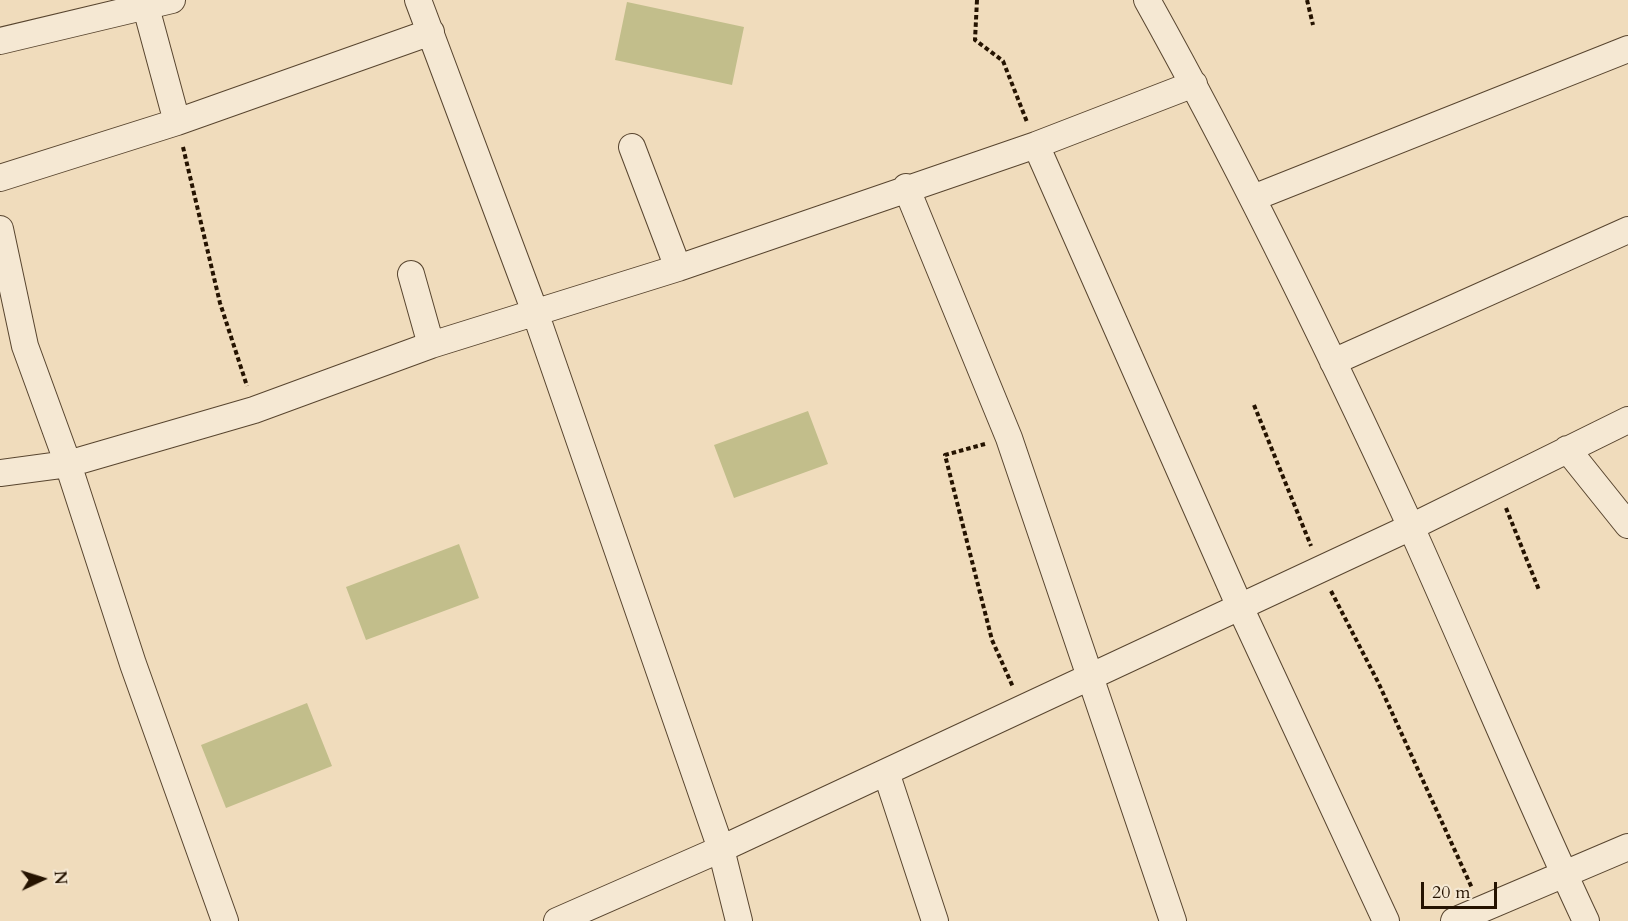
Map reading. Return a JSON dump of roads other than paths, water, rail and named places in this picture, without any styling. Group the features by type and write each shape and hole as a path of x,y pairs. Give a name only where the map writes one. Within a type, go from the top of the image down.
{"street":[{"path":"0,41 145,3 172,0"},
{"path":"418,0 536,312 721,849 739,921"},
{"path":"1147,0 1253,198 1333,362 1410,527 1586,921"},
{"path":"145,3 177,122"},
{"path":"0,178 177,122 431,32"},
{"path":"1253,198 1628,49"},
{"path":"0,473 68,464 254,410 431,345 678,268 906,187 1036,145 1194,84"},
{"path":"1036,145 1240,607 1386,921"},
{"path":"632,147 678,268"},
{"path":"906,187 1009,438 1173,921"},
{"path":"0,229 24,346 68,464 133,664 225,921"},
{"path":"1333,362 1628,230"},
{"path":"411,274 431,345"},
{"path":"557,921 721,849 1021,707 1240,607 1497,486 1628,420"},
{"path":"1567,449 1628,525"},
{"path":"886,772 935,921"},
{"path":"1454,921 1628,847"}]}
